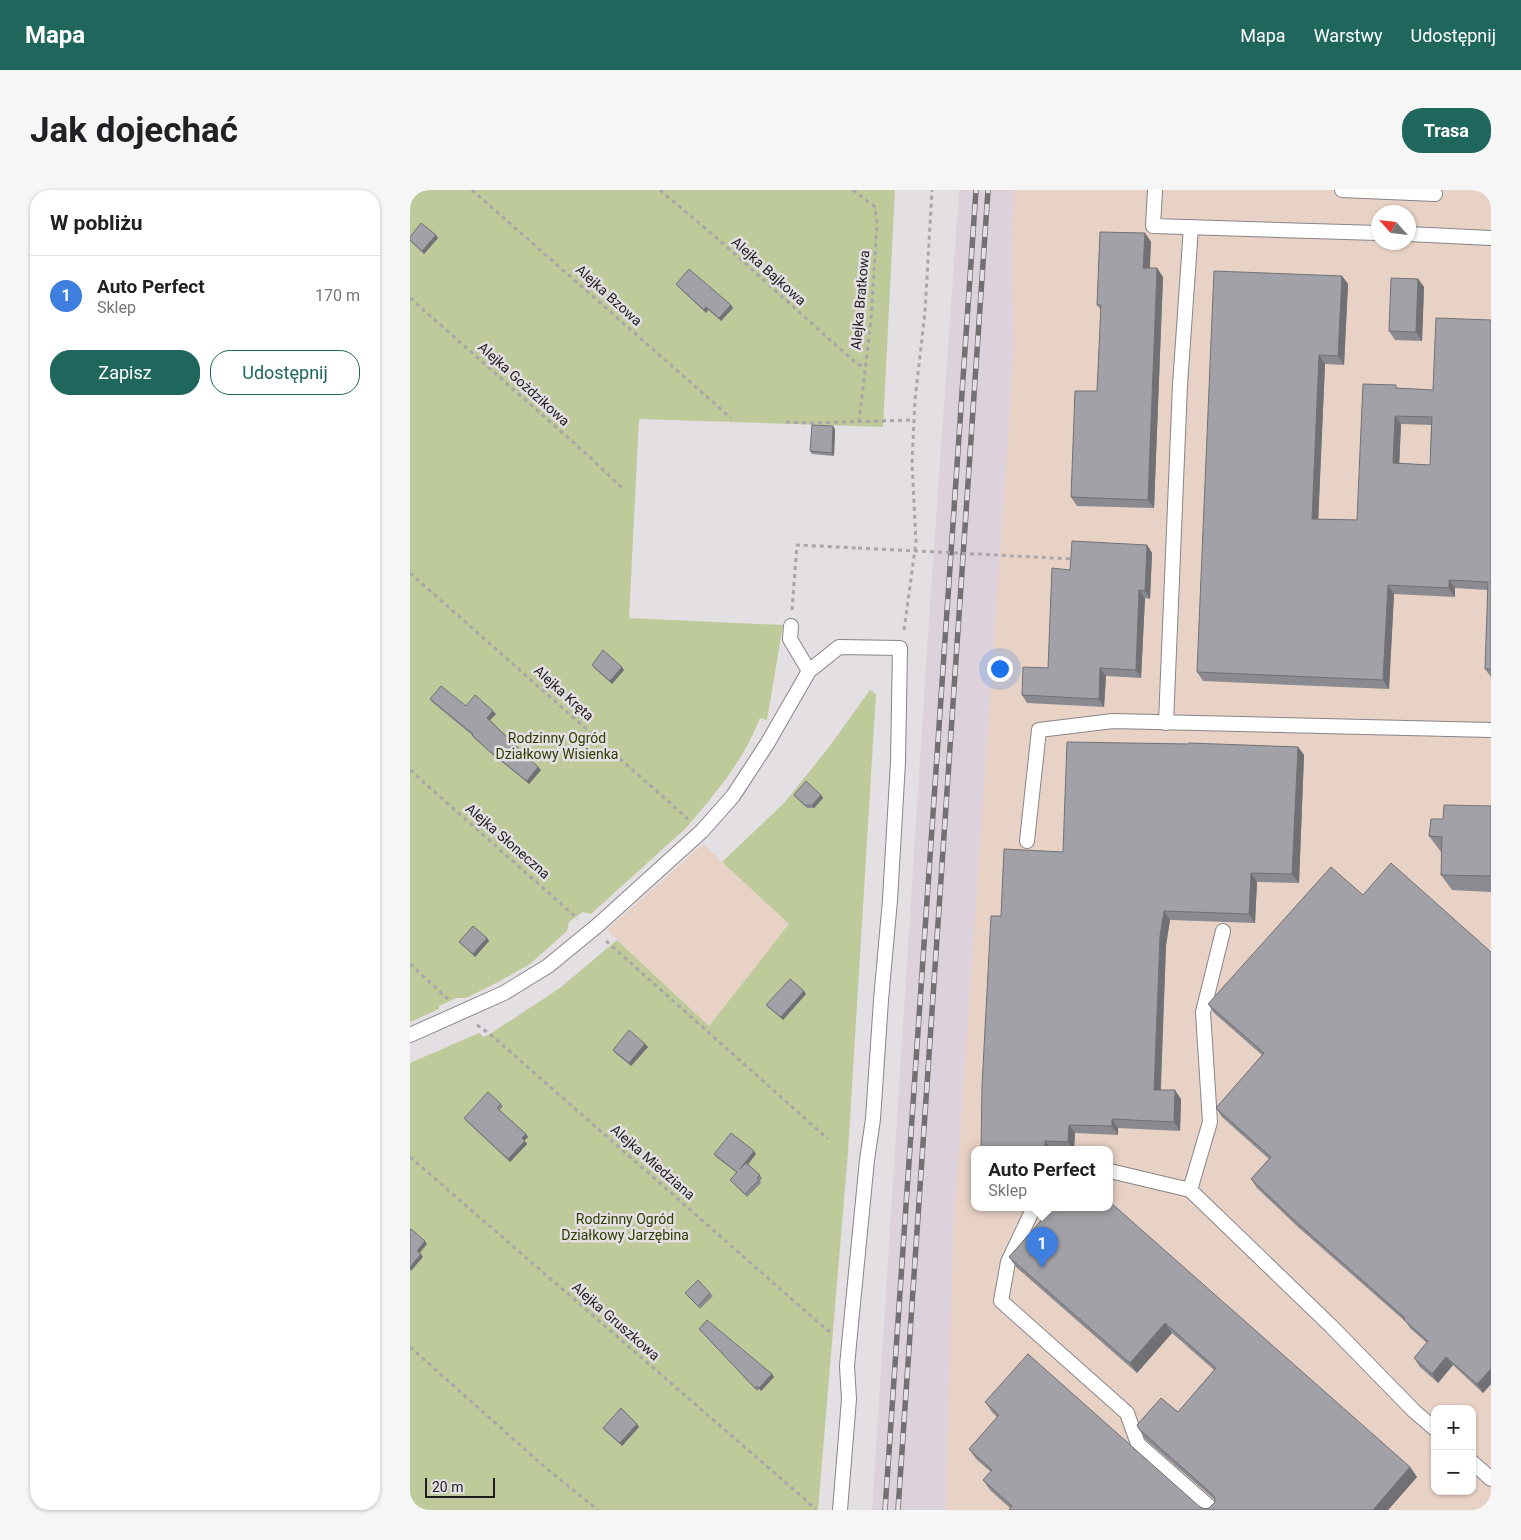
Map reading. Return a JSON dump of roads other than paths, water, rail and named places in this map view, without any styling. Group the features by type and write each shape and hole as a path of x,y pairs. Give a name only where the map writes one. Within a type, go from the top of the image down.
{"lane":[{"path":"1156,190 1153,226 1371,233"},
{"path":"1342,190 1435,194"},
{"path":"1166,722 1180,386 1191,227"},
{"path":"1416,234 1491,238"},
{"path":"791,626 790,639 809,671"},
{"path":"410,1035 504,993 548,966 592,930 702,831 733,796 767,744 809,671 839,647 900,648 898,762 890,900 873,1119 847,1366 849,1399 840,1510"},
{"path":"1027,841 1039,730 1113,721 1491,730"},
{"path":"1190,1190 1210,1122 1203,1012 1223,930"},
{"path":"1113,1172 1190,1190 1431,1426"},
{"path":"1032,1211 1008,1262 1000,1301 1127,1414 1138,1444 1213,1510"},
{"path":"1476,1466 1491,1479"}],"railway":[{"path":"885,1510 976,190"},
{"path":"898,1510 988,190"}],"place":[{"name":"Auto Perfect","path":"1042,1268"}],"park label":[{"name":"Rodzinny Ogród Działkowy Wisienka","path":"557,746"},
{"name":"Rodzinny Ogród Działkowy Jarzębina","path":"625,1228"}]}
